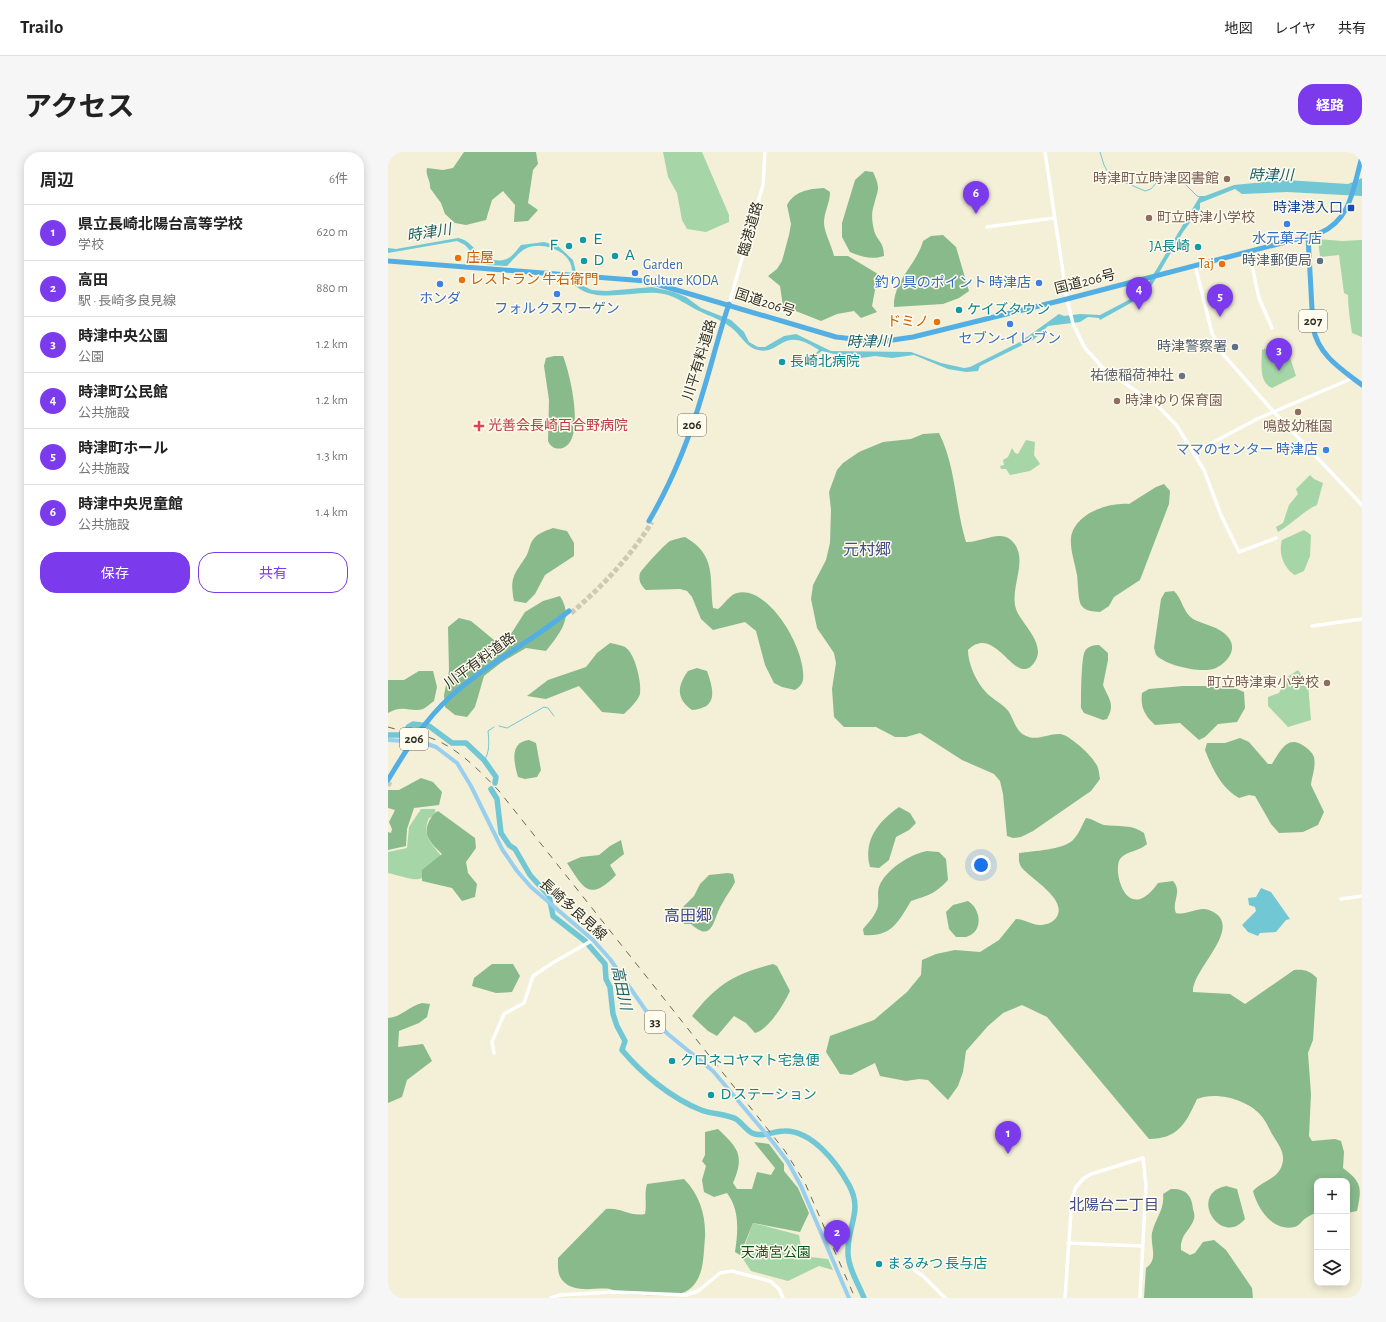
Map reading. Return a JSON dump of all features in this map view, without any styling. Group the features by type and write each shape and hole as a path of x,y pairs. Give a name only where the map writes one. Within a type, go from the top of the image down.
{"highway":[{"name":"国道206号","path":"388,261 578,277 646,280 836,337 879,342 913,337 1067,299 1323,232 1337,223 1344,214 1362,157"},
{"name":"207","path":"1308,236 1313,327 1316,341 1324,354 1362,385"},
{"name":"川平有料道路","path":"651,522 668,487 684,448 724,325 729,304"},
{"name":"川平有料道路","path":"389,781 417,738 446,702 480,676 535,639 570,612"}],"main road":[{"name":"長崎多良見線","path":"388,740 422,742 436,747 457,763 471,786 492,830 511,862 531,887 610,959 652,1018 665,1032 713,1071 769,1138 788,1162 801,1186 849,1298"}],"street":[{"name":"臨港道路","path":"729,304 763,184 765,152"},
{"path":"1045,152 1067,299 1073,324 1085,348 1103,368 1168,415 1194,452 1204,470 1221,515 1239,552 1276,538"},
{"path":"987,227 1054,218"},
{"path":"1249,252 1258,294 1272,328"},
{"path":"1195,265 1212,333 1216,344 1229,363 1362,505"},
{"path":"1194,452 1273,411 1353,378"},
{"path":"1312,626 1362,619"},
{"path":"1341,899 1362,896"},
{"path":"494,1053 492,1042 504,1014 524,1003 533,976 554,962 592,941"},
{"path":"1065,1298 1072,1198 1080,1182 1094,1173 1142,1158 1146,1185 1140,1298"},
{"path":"1068,1243 1142,1246"},
{"path":"913,1269 924,1276 945,1298"},
{"path":"551,1298 560,1294 615,1292 686,1295 698,1291 720,1273 732,1271 770,1281 779,1290 782,1298"}],"green space":[{"path":"464,152 536,152 538,164 533,170 528,203 538,210 528,221 514,222 515,205 503,191 492,200 486,220 466,225 455,223 445,214 441,203 430,188 427,168 443,170 453,168"},
{"path":"663,152 702,152 729,215 729,222 706,232 687,229 682,220 677,193 668,177"},
{"path":"865,171 873,172 878,186 878,192 872,211 872,218 875,233 883,247 884,256 875,258 850,252 842,237 842,223 855,180"},
{"path":"824,188 830,192 824,223 825,231 834,256 848,256 878,274 872,306 877,312 861,318 854,311 837,314 821,321 783,306 780,286 768,276 777,269 782,261 791,224 787,205 790,200 802,192"},
{"path":"943,235 956,247 969,291 959,298 943,304 894,307 897,289 916,257 923,241 931,236"},
{"path":"1318,239 1342,241 1362,240 1362,337 1352,333 1348,295 1344,293 1339,255 1320,257"},
{"path":"1264,348 1272,354 1280,353 1284,357 1289,354 1296,376 1272,388 1268,385 1263,376 1261,365 1262,349 1264,350"},
{"path":"563,356 566,365 572,390 575,420 574,433 570,442 560,449 554,448 548,441 549,400 544,366 546,358"},
{"path":"939,433 949,459 962,529 966,542 1002,536 1012,541 1017,548 1019,565 1015,592 1016,609 1032,634 1038,649 1034,663 1027,669 1020,668 1012,663 996,649 987,644 978,644 968,650 968,656 974,675 986,692 1007,710 1020,732 1026,736 1034,738 1055,734 1068,737 1094,760 1099,771 1100,779 1091,791 1033,831 1021,837 1013,838 1007,836 1003,794 1000,781 994,774 962,760 920,733 906,737 895,737 876,727 844,727 834,717 832,689 836,663 834,653 817,628 811,599 813,585 826,560 830,543 831,510 829,492 837,470 843,463 859,452 883,442 911,439 923,434"},
{"path":"1026,440 1035,442 1034,455 1040,464 1030,471 1010,475 1006,469 1001,469 1000,466 1004,465 1003,460 1008,457 1012,448 1015,453 1018,454"},
{"path":"1310,475 1314,479 1323,483 1317,505 1278,532 1276,527 1283,523 1289,505 1298,494 1296,489"},
{"path":"1164,484 1170,491 1169,504 1140,580 1114,597 1109,606 1100,612 1085,609 1081,605 1079,599 1077,575 1071,547 1073,530 1078,522 1093,511 1112,505 1129,504 1156,487"},
{"path":"553,528 567,531 574,543 574,556 545,575 535,594 526,603 514,601 512,587 515,573 527,555 531,543 538,535"},
{"path":"1304,530 1311,535 1310,556 1304,571 1295,575 1285,565 1281,555 1282,540"},
{"path":"685,537 702,551 707,559 710,568 713,608 718,609 734,594 749,593 762,599 784,623 793,638 803,668 803,682 795,690 782,687 774,683 765,665 756,631 745,622 713,630 701,619 692,597 687,591 680,589 646,590 640,583 640,573 659,551 670,541"},
{"path":"1174,591 1179,597 1187,613 1193,619 1220,630 1231,642 1232,650 1228,659 1216,668 1203,670 1186,668 1162,660 1156,655 1154,648 1161,599 1165,592"},
{"path":"560,596 566,611 564,625 546,651 526,648 502,662 484,676 475,707 467,717 455,715 445,707 444,695 449,671 448,627 459,618 471,621 494,640 509,637 525,612 543,601"},
{"path":"610,643 623,646 629,650 635,662 639,676 639,697 624,714 602,712 579,686 546,699 527,696 548,680 586,667 597,653"},
{"path":"1099,645 1108,653 1103,685 1111,705 1110,714 1107,719 1103,720 1084,713 1081,708 1083,661 1085,651 1088,648"},
{"path":"697,668 707,671 711,685 712,697 706,706 700,709 692,710 683,701 680,687 688,671"},
{"path":"1298,670 1308,684 1311,720 1288,727 1268,706 1268,697 1279,693 1286,678"},
{"path":"419,671 433,671 437,687 434,701 423,709 399,709 388,713 388,680 404,680"},
{"path":"1183,686 1232,687 1244,692 1245,708 1237,722 1218,724 1205,737 1199,740 1180,723 1155,725 1144,711 1142,693 1149,689"},
{"path":"1240,738 1249,742 1268,764 1272,764 1281,750 1289,743 1298,743 1311,752 1314,757 1315,765 1311,785 1324,812 1318,825 1303,832 1279,833 1271,824 1255,796 1249,795 1239,798 1227,789 1214,770 1205,750 1207,743 1225,743"},
{"path":"529,740 536,743 541,770 537,777 525,779 518,777 514,754 518,745"},
{"path":"421,778 433,782 442,792 439,805 414,808 407,829 406,846 388,850 388,832 391,833 392,829 389,822 395,810 388,808 388,790 399,790"},
{"path":"899,807 910,813 916,823 909,830 896,837 889,860 879,868 870,867 868,857 869,848 874,832 891,813"},
{"path":"421,809 435,809 436,815 429,818 426,829 431,843 442,857 424,877 420,879 408,878 388,873 388,852 407,848 409,827"},
{"path":"438,811 475,838 476,848 466,862 468,873 477,884 475,897 462,901 452,888 422,881 422,870 442,854 430,841 427,835 428,823 432,816"},
{"path":"1086,818 1104,825 1125,826 1139,830 1144,833 1147,844 1123,856 1118,865 1120,883 1124,892 1130,898 1138,900 1147,895 1158,883 1173,881 1177,889 1175,905 1176,913 1180,914 1205,909 1219,917 1223,926 1221,936 1195,982 1193,992 1230,994 1245,1004 1294,970 1307,971 1317,978 1313,1040 1308,1053 1311,1094 1309,1136 1312,1141 1335,1139 1341,1141 1344,1152 1343,1168 1354,1177 1359,1186 1360,1197 1357,1211 1350,1212 1350,1178 1314,1178 1314,1214 1306,1218 1298,1226 1286,1228 1279,1226 1262,1211 1253,1191 1277,1174 1283,1161 1281,1149 1266,1122 1257,1112 1250,1106 1233,1099 1214,1096 1197,1099 1185,1122 1174,1133 1159,1138 1149,1139 1047,1017 1022,1005 1003,1013 988,1026 966,1051 963,1072 958,1086 948,1100 928,1080 919,1079 906,1081 880,1076 875,1063 851,1075 840,1074 826,1052 830,1036 874,1020 907,992 921,975 922,960 936,954 955,950 980,952 999,940 1016,919 1044,925 1056,918 1059,911 1057,904 1047,890 1022,868 1019,862 1019,853 1048,850 1062,846 1073,840"},
{"path":"621,840 624,854 610,865 616,875 607,884 593,890 582,885 567,863 581,857 599,855 610,846"},
{"path":"927,851 939,852 946,859 948,880 931,894 911,901 898,922 888,931 874,935 864,935 863,929 876,913 878,892 882,881 892,869 906,859"},
{"path":"728,873 733,874 735,882 719,909 712,927 704,932 691,924 684,924 681,909 694,896 700,884 709,875"},
{"path":"968,901 976,909 979,920 978,926 972,934 966,937 956,937 949,929 946,912 953,905"},
{"path":"492,964 513,964 520,976 512,992 496,993 472,986 474,978"},
{"path":"773,964 777,966 790,991 776,1015 766,1027 760,1031 755,1033 746,1023 734,1016 717,1036 708,1031 692,1016 718,988 727,982 747,972"},
{"path":"422,1003 430,1004 427,1017 419,1023 399,1031 398,1047 423,1044 432,1061 407,1080 402,1097 388,1103 388,1018 397,1016 413,1006"},
{"path":"718,1129 735,1147 738,1153 739,1165 733,1183 737,1189 752,1189 757,1172 771,1175 775,1168 754,1142 769,1144 784,1164 784,1171 798,1188 809,1213 800,1232 753,1223 740,1255 735,1252 737,1221 731,1200 727,1193 714,1197 704,1192 702,1180 706,1166 702,1161 705,1155 705,1132"},
{"path":"684,1179 690,1185 701,1206 705,1230 702,1268 700,1275 692,1287 685,1292 673,1295 623,1294 610,1289 579,1289 568,1285 561,1279 558,1267 558,1258 606,1209 616,1209 640,1215 645,1214 647,1184"},
{"path":"1226,1186 1237,1189 1245,1219 1236,1226 1226,1227 1218,1223 1212,1216 1209,1208 1209,1199 1215,1191"},
{"path":"1171,1189 1184,1191 1190,1197 1194,1214 1192,1223 1182,1240 1181,1250 1190,1255 1195,1253 1203,1242 1214,1240 1226,1250 1252,1288 1253,1298 1144,1298 1146,1268 1152,1261 1153,1256 1153,1228 1163,1204 1163,1194"},
{"name":"天満宮公園","path":"753,1223 799,1235 802,1252 810,1257 828,1259 833,1270 819,1266 788,1281 751,1271 741,1256"}],"water":[{"name":"時津川","path":"1362,178 1362,196 1287,192 1242,194 1235,189 1200,203 1200,209 1183,232 1149,290 1129,304 1100,320 1099,318 1088,317 1080,322 1048,326 1033,340 980,366 978,371 966,372 948,369 914,355 892,358 875,356 854,359 822,351 812,358 819,350 797,340 783,342 766,351 758,350 746,343 733,329 718,319 669,295 653,293 614,295 590,294 580,289 571,281 572,269 568,259 558,251 544,246 525,249 507,266 488,265 474,260 474,255 465,245 457,241 388,253 388,248 396,249 458,238 468,242 479,253 488,259 503,260 510,257 521,245 544,242 558,246 573,260 579,284 592,290 606,291 652,287 674,292 686,297 701,308 731,320 744,332 749,342 758,347 765,347 784,336 796,334 831,351 911,352 941,363 964,368 970,367 1020,342 1059,314 1064,316 1080,314 1100,315 1142,293 1200,196 1205,196 1234,185 1286,180 1348,184"},
{"path":"1261,888 1271,892 1290,919 1286,920 1276,932 1260,933 1258,936 1248,932 1242,925 1256,911 1255,907 1249,905 1248,898 1256,897"}],"waterway":[{"path":"1100,152 1104,165 1110,176 1145,191 1151,189 1156,183 1162,181 1184,183 1197,196 1200,197"},
{"path":"499,726 507,728 544,707 548,708 554,716"},
{"name":"高田川","path":"408,730 408,727 413,724 429,726 452,743 466,743 484,760 496,777 495,783"},
{"path":"484,760 488,751 488,731 494,727"},
{"name":"高田川","path":"388,735 407,734"},
{"name":"高田川","path":"491,789 497,799 501,833 509,845 515,849 530,875 549,896 553,916 585,941 605,964 606,979 610,987 613,1014 617,1026 625,1041 622,1050 630,1059 668,1092 690,1105 701,1110 732,1117 750,1132 759,1135 784,1131 794,1132 804,1136 822,1149 838,1167 849,1185 855,1202 848,1256 853,1274 864,1298"}],"tunnel":[{"path":"571,613 594,592 625,559 644,535 652,522"},
{"path":"388,786 390,782"}],"railway":[{"path":"388,727 428,737 448,746 475,767 499,791 785,1151 805,1183 855,1298"}],"place":[{"name":"時津町立時津図書館","path":"1227,179"},
{"name":"時津港入口","path":"1351,208"},
{"name":"時津中央児童館","path":"976,214"},
{"name":"町立時津小学校","path":"1149,218"},
{"name":"水元菓子店","path":"1287,224"},
{"name":"Ｅ","path":"583,240"},
{"name":"Ｆ","path":"569,246"},
{"name":"JA長崎","path":"1198,247"},
{"name":"Ａ","path":"615,256"},
{"name":"庄屋","path":"458,258"},
{"name":"Ｄ","path":"584,261"},
{"name":"時津郵便局","path":"1320,261"},
{"name":"Taj","path":"1222,264"},
{"name":"Garden Culture KODA","path":"635,273"},
{"name":"レストラン 牛右衛門","path":"462,280"},
{"name":"釣り具のポイント 時津店","path":"1039,283"},
{"name":"ホンダ","path":"440,284"},
{"name":"フォルクスワーゲン","path":"557,294"},
{"name":"ケイズタウン","path":"959,310"},
{"name":"時津町公民館","path":"1139,310"},
{"name":"時津町ホール","path":"1220,317"},
{"name":"ドミノ","path":"937,322"},
{"name":"セブン-イレブン","path":"1010,324"},
{"name":"時津警察署","path":"1235,347"},
{"name":"長崎北病院","path":"782,362"},
{"name":"時津中央公園","path":"1279,371"},
{"name":"祐徳稲荷神社","path":"1182,376"},
{"name":"時津ゆり保育園","path":"1117,401"},
{"name":"鳴鼓幼稚園","path":"1298,412"},
{"name":"光善会長崎百合野病院","path":"479,426"},
{"name":"ママのセンター 時津店","path":"1326,450"},
{"name":"町立時津東小学校","path":"1327,683"},
{"name":"クロネコヤマト宅急便","path":"672,1061"},
{"name":"Ｄステーション","path":"711,1095"},
{"name":"県立長崎北陽台高等学校","path":"1008,1154"},
{"name":"高田","path":"837,1253"},
{"name":"まるみつ 長与店","path":"879,1264"}],"district":[{"name":"元村郷","path":"867,550"},
{"name":"高田郷","path":"688,916"},
{"name":"北陽台二丁目","path":"1114,1205"}]}
